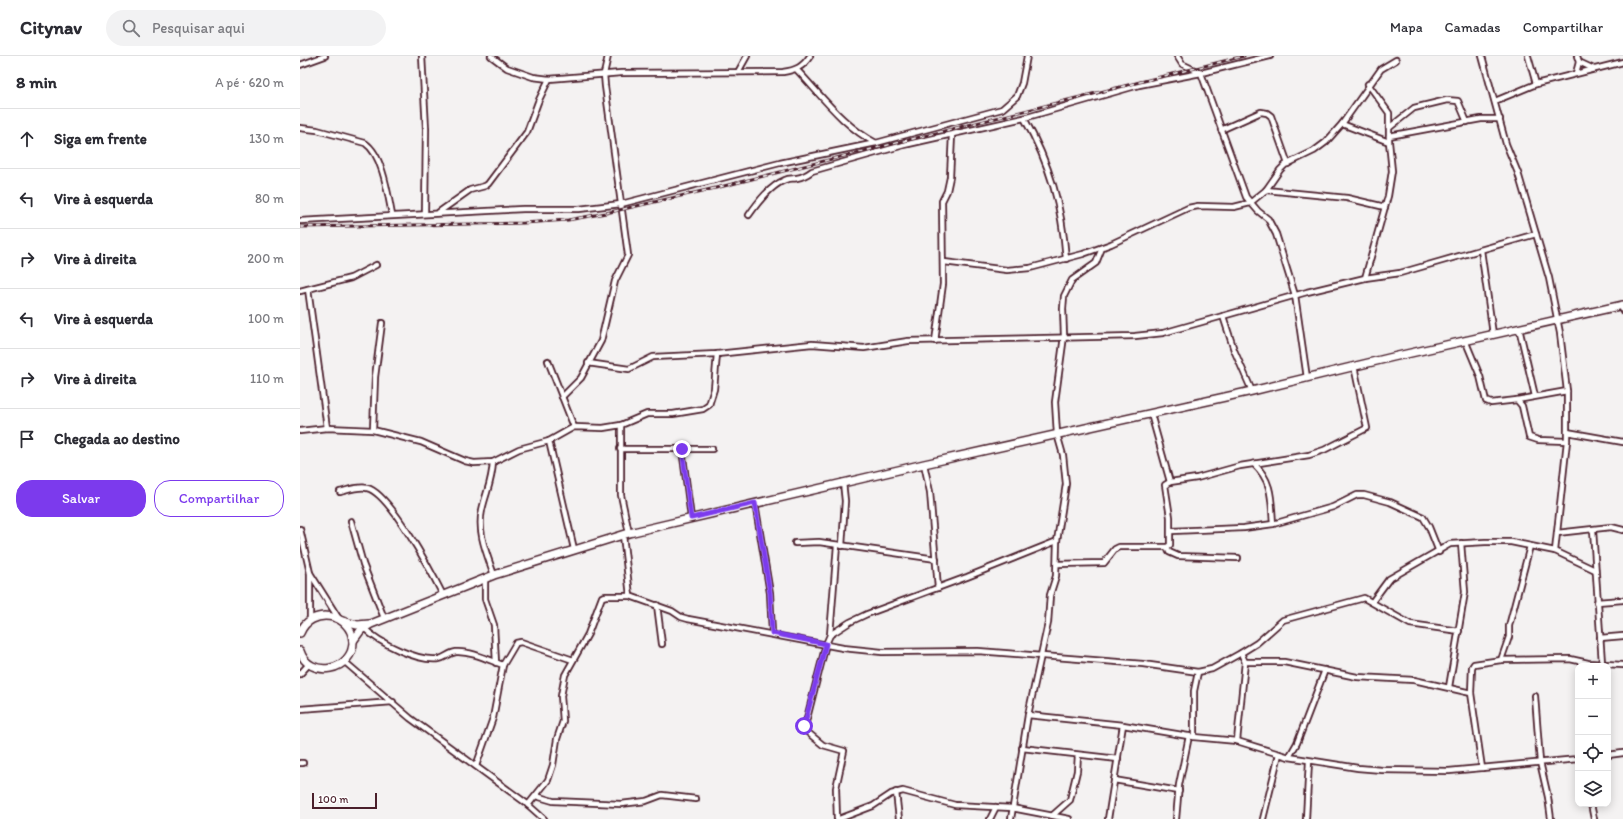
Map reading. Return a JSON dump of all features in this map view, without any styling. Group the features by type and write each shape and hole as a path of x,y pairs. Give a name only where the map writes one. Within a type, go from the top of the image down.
{"main road":[{"path":"353,641 364,628 384,618 494,575 626,534 844,482 1252,391 1557,319 1622,307"},
{"path":"301,629 310,620 320,616 330,616 357,625 371,624"},
{"path":"300,654 309,664 326,670 336,668 345,662 352,649 353,641 351,634 341,620"}],"street":[{"path":"300,65 325,56"},
{"path":"422,56 426,129 425,213"},
{"path":"491,56 501,64 517,72 533,77 549,79 604,74 784,72 797,70 810,56"},
{"path":"562,397 578,382 604,335 614,282 623,269 628,255 613,154 604,74 608,56"},
{"path":"738,72 747,56"},
{"path":"300,221 439,212 579,209 621,204 780,163 876,143 1002,109 1017,96 1022,83 1028,56"},
{"path":"1177,56 1182,64 1201,73 1246,197 1273,226 1295,296 1307,378"},
{"path":"749,215 756,204 777,184 785,180 801,177 812,172 904,145 1024,118 1139,85 1201,73 1270,56"},
{"path":"1482,56 1536,234 1548,278 1560,333 1567,391 1567,441 1554,551"},
{"path":"1528,56 1536,84"},
{"path":"1576,74 1579,62 1577,56"},
{"path":"1495,101 1536,84 1594,69 1623,59"},
{"path":"944,262 1007,270 1030,268 1102,248 1188,208 1198,206 1234,207 1250,203 1266,190 1280,170 1288,164 1314,151 1326,142 1342,124 1368,84 1381,69 1396,60"},
{"path":"1579,62 1594,69"},
{"path":"797,70 852,127 862,136 876,143"},
{"path":"439,212 470,190 485,186 493,178 527,132 538,102 549,79"},
{"path":"1365,278 1385,207 1392,171 1388,110 1368,84"},
{"path":"1388,128 1414,108 1447,100 1458,101 1467,122"},
{"path":"1222,130 1260,112 1267,112 1271,116 1288,164"},
{"path":"1024,118 1036,140 1055,187 1063,223 1066,258"},
{"path":"1389,136 1481,119 1500,119"},
{"path":"1342,124 1389,142"},
{"path":"300,128 316,130 365,143 370,146 381,168 392,216"},
{"path":"936,341 943,284 944,262 942,201 948,191 952,135"},
{"path":"1266,190 1347,198 1385,207"},
{"path":"588,363 629,369 653,357 717,354 812,344 864,348 900,342 1064,336 1135,336 1163,333 1365,278 1400,273 1536,234"},
{"path":"1012,819 1012,808 1022,748 1048,623 1050,595 1056,576 1057,541 1066,484 1063,455 1057,434 1056,391 1064,336 1063,309 1067,288 1072,280 1096,263 1102,248"},
{"path":"1481,250 1493,334"},
{"path":"300,290 351,278 376,265"},
{"path":"308,289 327,428"},
{"path":"1223,316 1234,350 1252,391"},
{"path":"373,430 375,377 382,323"},
{"path":"1519,328 1535,396"},
{"path":"1465,340 1480,376 1486,401 1491,403 1517,400 1567,391"},
{"path":"300,431 327,428 373,430 421,442 465,461 474,463 493,462 519,449 549,441 574,427 604,428 621,424 647,414 673,414 706,407 714,389 717,354"},
{"path":"548,361 574,427"},
{"path":"1167,547 1170,542 1171,531 1165,485 1170,482 1197,478 1254,464 1309,455 1324,450 1367,428 1354,366"},
{"path":"1517,400 1522,406 1530,437 1538,440 1567,441"},
{"path":"1151,414 1170,482"},
{"path":"621,424 621,495 626,534 630,596"},
{"path":"1567,432 1623,442"},
{"path":"549,441 574,549"},
{"path":"620,448 712,449"},
{"path":"682,449 691,518"},
{"path":"493,462 492,477 482,510 481,522 482,536 494,575"},
{"path":"924,464 930,492 938,588"},
{"path":"1254,464 1266,477 1271,498 1273,524"},
{"path":"844,482 845,501 830,635 826,644 804,726 806,731 823,745 844,751 836,788 838,819 862,812 896,792 903,791 955,805 1012,808 1069,819"},
{"path":"340,492 364,487 378,495 390,508 419,549 443,595"},
{"path":"1171,531 1244,528 1273,524 1333,507 1357,495 1364,495 1390,502 1423,517 1429,526 1439,552"},
{"path":"755,503 770,593 772,633"},
{"path":"351,521 363,564 384,618"},
{"path":"1557,533 1611,528 1623,530"},
{"path":"300,529 310,573 310,620"},
{"path":"1593,530 1602,663"},
{"path":"830,635 850,622 867,614 1057,541"},
{"path":"795,543 819,542 936,559"},
{"path":"1372,602 1389,579 1412,564 1439,552 1447,545 1461,543 1511,542 1554,551 1595,570"},
{"path":"1449,688 1465,585 1461,543"},
{"path":"1501,660 1509,637 1509,626 1530,546"},
{"path":"1057,564 1104,563 1118,547 1167,547"},
{"path":"1167,547 1169,552 1178,556 1238,558"},
{"path":"310,573 341,620"},
{"path":"485,579 485,599 494,625 496,663"},
{"path":"528,805 548,780 553,765 556,739 563,721 562,688 565,675 588,634 602,597 606,596 630,596 658,605 681,617 826,644 882,652 978,651 1143,664 1198,672 1212,668 1242,653 1257,643 1279,622 1361,598 1367,598 1410,624 1459,631"},
{"path":"1597,602 1623,600"},
{"path":"658,605 662,644"},
{"path":"364,628 385,643 422,658 441,659 455,652 466,653 503,665"},
{"path":"1600,638 1623,636"},
{"path":"476,766 493,718 503,665 516,644 520,642 573,660"},
{"path":"1237,741 1245,662 1242,653"},
{"path":"1482,768 1471,693 1472,667 1474,664 1501,660 1570,659 1584,663"},
{"path":"345,662 410,718 528,805 544,819"},
{"path":"1245,662 1284,662 1357,677 1414,680 1471,693"},
{"path":"300,674 309,664"},
{"path":"1611,664 1623,665"},
{"path":"1289,757 1297,743 1325,670"},
{"path":"1176,819 1179,791 1191,736 1194,691 1198,672"},
{"path":"1535,696 1540,762 1548,797 1551,819"},
{"path":"300,709 393,702"},
{"path":"1028,715 1123,725 1191,736 1237,741 1289,757 1382,770 1449,771 1575,759"},
{"path":"1108,819 1123,725"},
{"path":"1022,748 1118,759"},
{"path":"1611,755 1623,753"},
{"path":"1263,819 1279,754"},
{"path":"1053,816 1070,800 1077,771 1078,755"},
{"path":"1306,819 1309,761"},
{"path":"1114,780 1179,791"},
{"path":"896,792 899,819"},
{"path":"536,796 553,801 621,804 646,801 662,795 696,799"},
{"path":"990,819 996,807"},
{"path":"1592,807 1594,819"}],"railway":[{"path":"300,227 524,223 568,220 606,213 720,187 1244,56"}],"route":[{"path":"682,449 691,518 755,503 770,593 772,633 826,644 804,726"}]}
